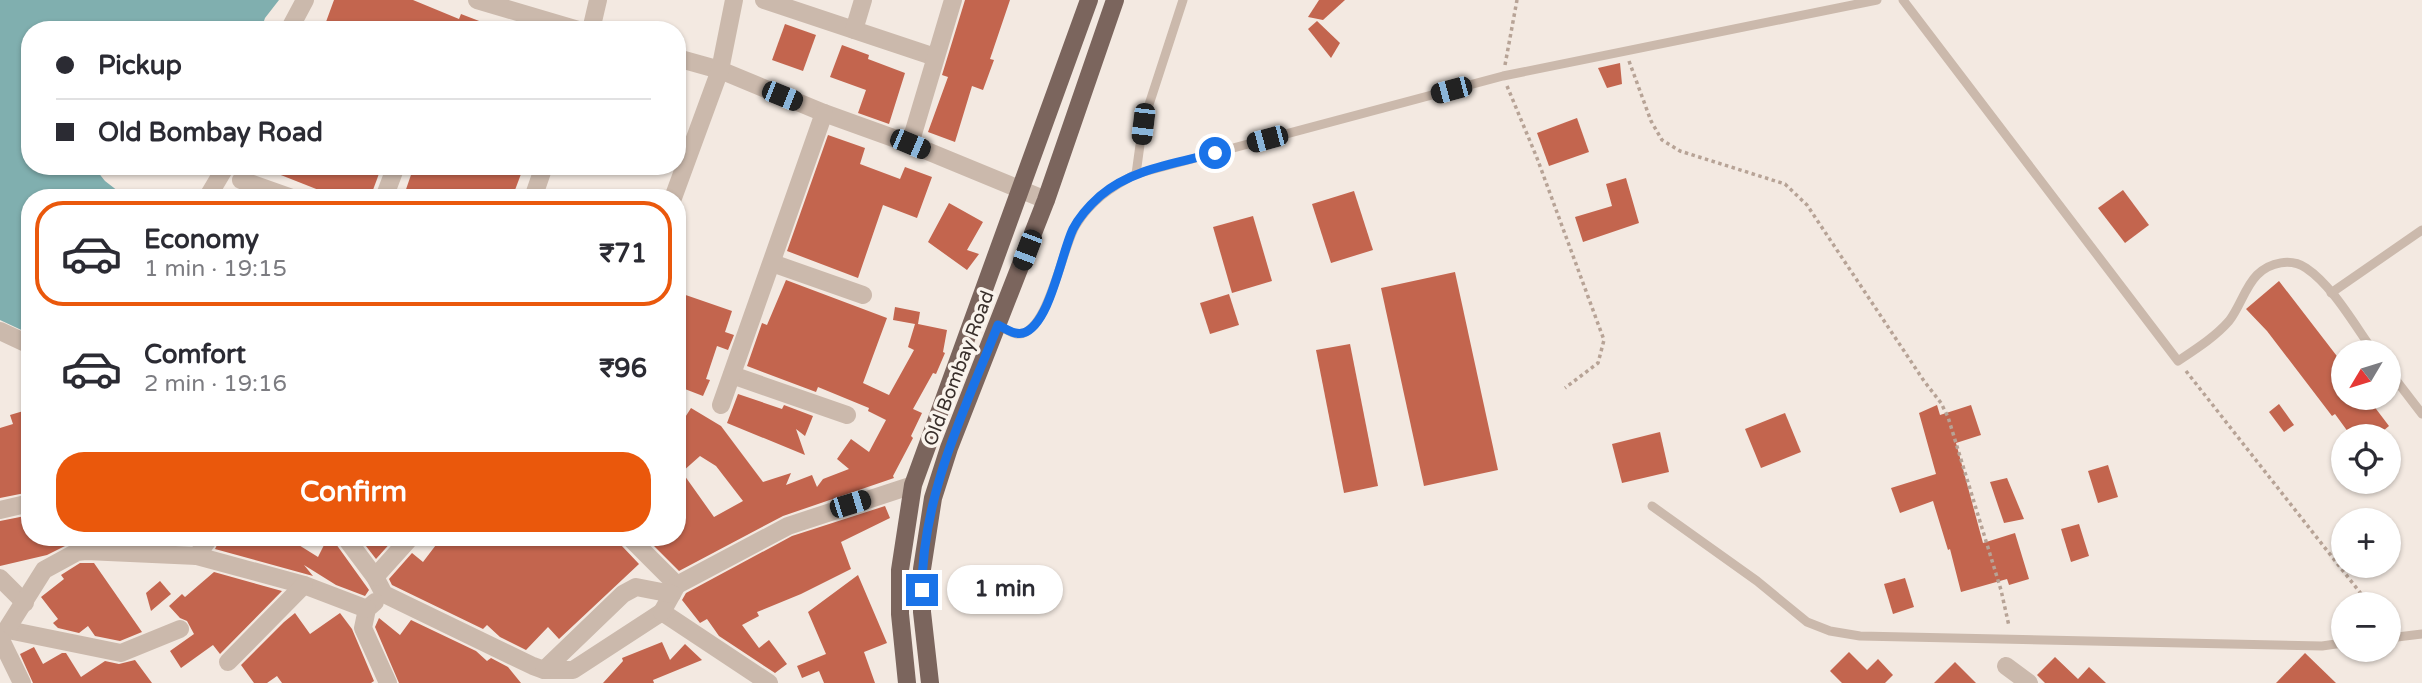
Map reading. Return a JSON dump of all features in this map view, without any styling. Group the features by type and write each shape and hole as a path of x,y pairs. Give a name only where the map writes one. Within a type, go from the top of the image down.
{"main road":[{"name":"Old Bombay Road","path":"907,683 900,614 900,570 913,485 1089,0"},
{"name":"Old Bombay Road","path":"930,683 922,611 922,569 933,498 949,448 1046,200 1115,0"}],"street":[{"path":"294,21 305,0"},
{"path":"477,0 548,21"},
{"path":"593,21 598,0"},
{"path":"686,163 720,70 734,0"},
{"path":"764,0 935,57"},
{"path":"854,30 863,0"},
{"path":"910,144 953,0"},
{"path":"686,61 720,70 1046,200"},
{"path":"721,405 824,113"},
{"path":"241,180 266,189"},
{"path":"772,262 863,295"},
{"path":"0,331 21,341"},
{"path":"732,375 846,415"},
{"path":"352,546 384,594 544,670 567,677 662,612 675,589 788,526 913,485"},
{"path":"0,510 21,505"},
{"path":"3,637 44,570 77,552 124,546"},
{"path":"138,546 197,556 304,585 367,609"},
{"path":"197,556 204,546"},
{"path":"375,577 403,546"},
{"path":"637,546 675,589"},
{"path":"0,578 25,603"},
{"path":"228,662 304,585"},
{"path":"544,670 623,594 636,587 675,589"},
{"path":"384,594 367,609 363,628 388,683"},
{"path":"662,612 769,683"},
{"path":"3,637 121,653 180,629"},
{"path":"3,637 22,683"},
{"path":"2006,666 2029,683"}],"lane":[{"path":"1136,174 1143,124 1184,0"},
{"path":"998,325 1016,334 1026,332 1039,322 1074,228 1084,212 1108,189 1136,174 1503,76 1877,0"},
{"path":"1903,0 2178,361 2215,334 2230,319 2258,274 2280,262 2294,262 2306,268 2331,293 2365,340"},
{"path":"2331,293 2422,230"},
{"path":"2401,387 2422,414"},
{"path":"1652,506 1757,581 1807,622 1830,631 1860,636 2331,645"},
{"path":"2401,637 2422,634"}],"path":[{"path":"1517,0 1503,76 1537,158 1604,340 1598,363 1564,388"},
{"path":"1625,51 1651,121 1662,140 1680,151 1785,184 1807,205 1941,404 1948,417 2001,590 2012,639"},
{"path":"2178,361 2360,592"}],"water":[{"path":"0,0 279,0 264,21 21,21 21,175 100,175 115,189 21,189 21,330 0,320"}],"building":[{"path":"334,0 413,0 459,19 461,14 479,21 326,21"},
{"path":"965,0 1010,0 990,59 994,60 983,90 972,86 955,142 928,132 948,77 942,75"},
{"path":"1319,0 1345,0 1323,20 1308,17"},
{"path":"1317,21 1340,43 1331,58 1308,29"},
{"path":"785,24 816,35 803,71 772,60"},
{"path":"842,45 869,55 868,59 905,73 889,124 858,113 866,90 830,77"},
{"path":"1620,63 1622,84 1607,88 1598,68"},
{"path":"1577,118 1589,152 1549,166 1537,133"},
{"path":"828,135 865,148 860,164 900,179 905,167 932,177 917,218 883,205 858,278 787,251"},
{"path":"281,175 379,175 373,189 316,189"},
{"path":"411,175 521,175 515,189 406,189"},
{"path":"1626,178 1639,223 1583,242 1575,217 1612,206 1606,184"},
{"path":"2123,190 2149,225 2125,243 2098,208"},
{"path":"1354,191 1373,250 1331,263 1312,204"},
{"path":"949,203 983,222 967,250 979,254 967,270 928,242"},
{"path":"1253,216 1272,281 1232,293 1213,227"},
{"path":"1455,272 1498,470 1424,486 1381,288"},
{"path":"786,280 887,318 863,383 889,395 914,350 908,347 915,324 893,320 895,307 920,312 918,324 947,330 945,353 936,374 933,373 913,409 922,413 894,478 783,516 679,571 654,546 686,546 686,478 714,517 743,501 716,466 700,456 686,468 686,416 691,408 721,426 763,482 791,473 786,485 812,475 817,487 823,479 849,469 837,459 851,439 869,452 886,420 868,411 869,408 818,387 816,392 747,366 762,323 767,325"},
{"path":"2279,281 2331,348 2331,410 2377,410 2387,424 2342,424 2335,414 2332,416 2267,331 2246,309"},
{"path":"1229,294 1239,325 1210,334 1200,303"},
{"path":"686,295 732,311 725,332 734,335 728,350 717,346 706,379 710,380 703,396 686,389"},
{"path":"1350,344 1378,486 1344,493 1316,350"},
{"path":"738,394 782,409 784,405 813,416 805,436 796,429 805,455 727,423"},
{"path":"2279,404 2294,425 2284,432 2269,412"},
{"path":"1937,405 1940,415 1971,405 1981,435 1956,443 1983,543 2015,533 2029,579 2009,585 2007,579 1961,592 1950,549 1948,550 1933,501 1900,513 1891,488 1936,474 1919,413"},
{"path":"21,412 21,494 0,498 0,428 13,424 10,415"},
{"path":"1785,413 1801,452 1761,468 1745,429"},
{"path":"1660,432 1669,472 1622,483 1612,444"},
{"path":"2108,465 2118,497 2098,503 2088,471"},
{"path":"2007,478 2024,519 2004,523 1990,482"},
{"path":"885,506 890,518 841,542 851,569 757,612 759,616 742,625 759,648 769,640 787,664 775,673 719,636 707,619 700,623 682,600 686,593 792,536"},
{"path":"21,517 21,546 65,546 47,555 0,566 0,521"},
{"path":"2079,524 2089,556 2071,562 2061,529"},
{"path":"216,546 300,546 318,557 324,546 337,546 369,590 365,596 336,585 304,565 313,576 215,549"},
{"path":"366,546 388,546 376,559"},
{"path":"435,546 622,546 639,564 559,639 548,627 526,650 500,637 487,625 483,629 392,585 389,579 412,553 423,562"},
{"path":"80,563 94,563 142,632 120,641 95,636 88,626 79,633 58,628 53,623 58,619 41,597 64,579 61,575"},
{"path":"214,572 282,591 220,654 213,645 181,668 170,651 194,634 187,621 180,618 169,606 182,594 185,597"},
{"path":"858,575 887,643 864,652 875,683 824,683 819,671 802,678 797,666 826,654 808,612"},
{"path":"1905,578 1914,607 1893,614 1884,584"},
{"path":"160,581 171,594 151,611 146,593"},
{"path":"295,613 310,634 340,613 352,629 374,681 282,683 277,676 267,683 254,683 241,665"},
{"path":"379,618 400,635 411,620 476,651 487,661 491,658 508,667 521,683 399,683 375,627"},
{"path":"662,642 670,660 685,644 702,660 653,680 654,683 603,683 623,661 622,658"},
{"path":"34,647 43,664 66,653 81,677 105,661 119,664 135,660 152,683 33,683 20,654"},
{"path":"1849,652 1867,670 1878,659 1893,675 1885,683 1842,683 1830,671"},
{"path":"2305,653 2336,683 2276,683"},
{"path":"2055,657 2078,679 2089,667 2106,683 2045,683 2037,675"},
{"path":"1955,662 1976,683 1934,683"}],"route":[{"path":"922,590 922,569 933,498 949,448 998,325 1016,334 1026,332 1039,322 1074,228 1084,212 1108,189 1136,174 1215,153"}]}
